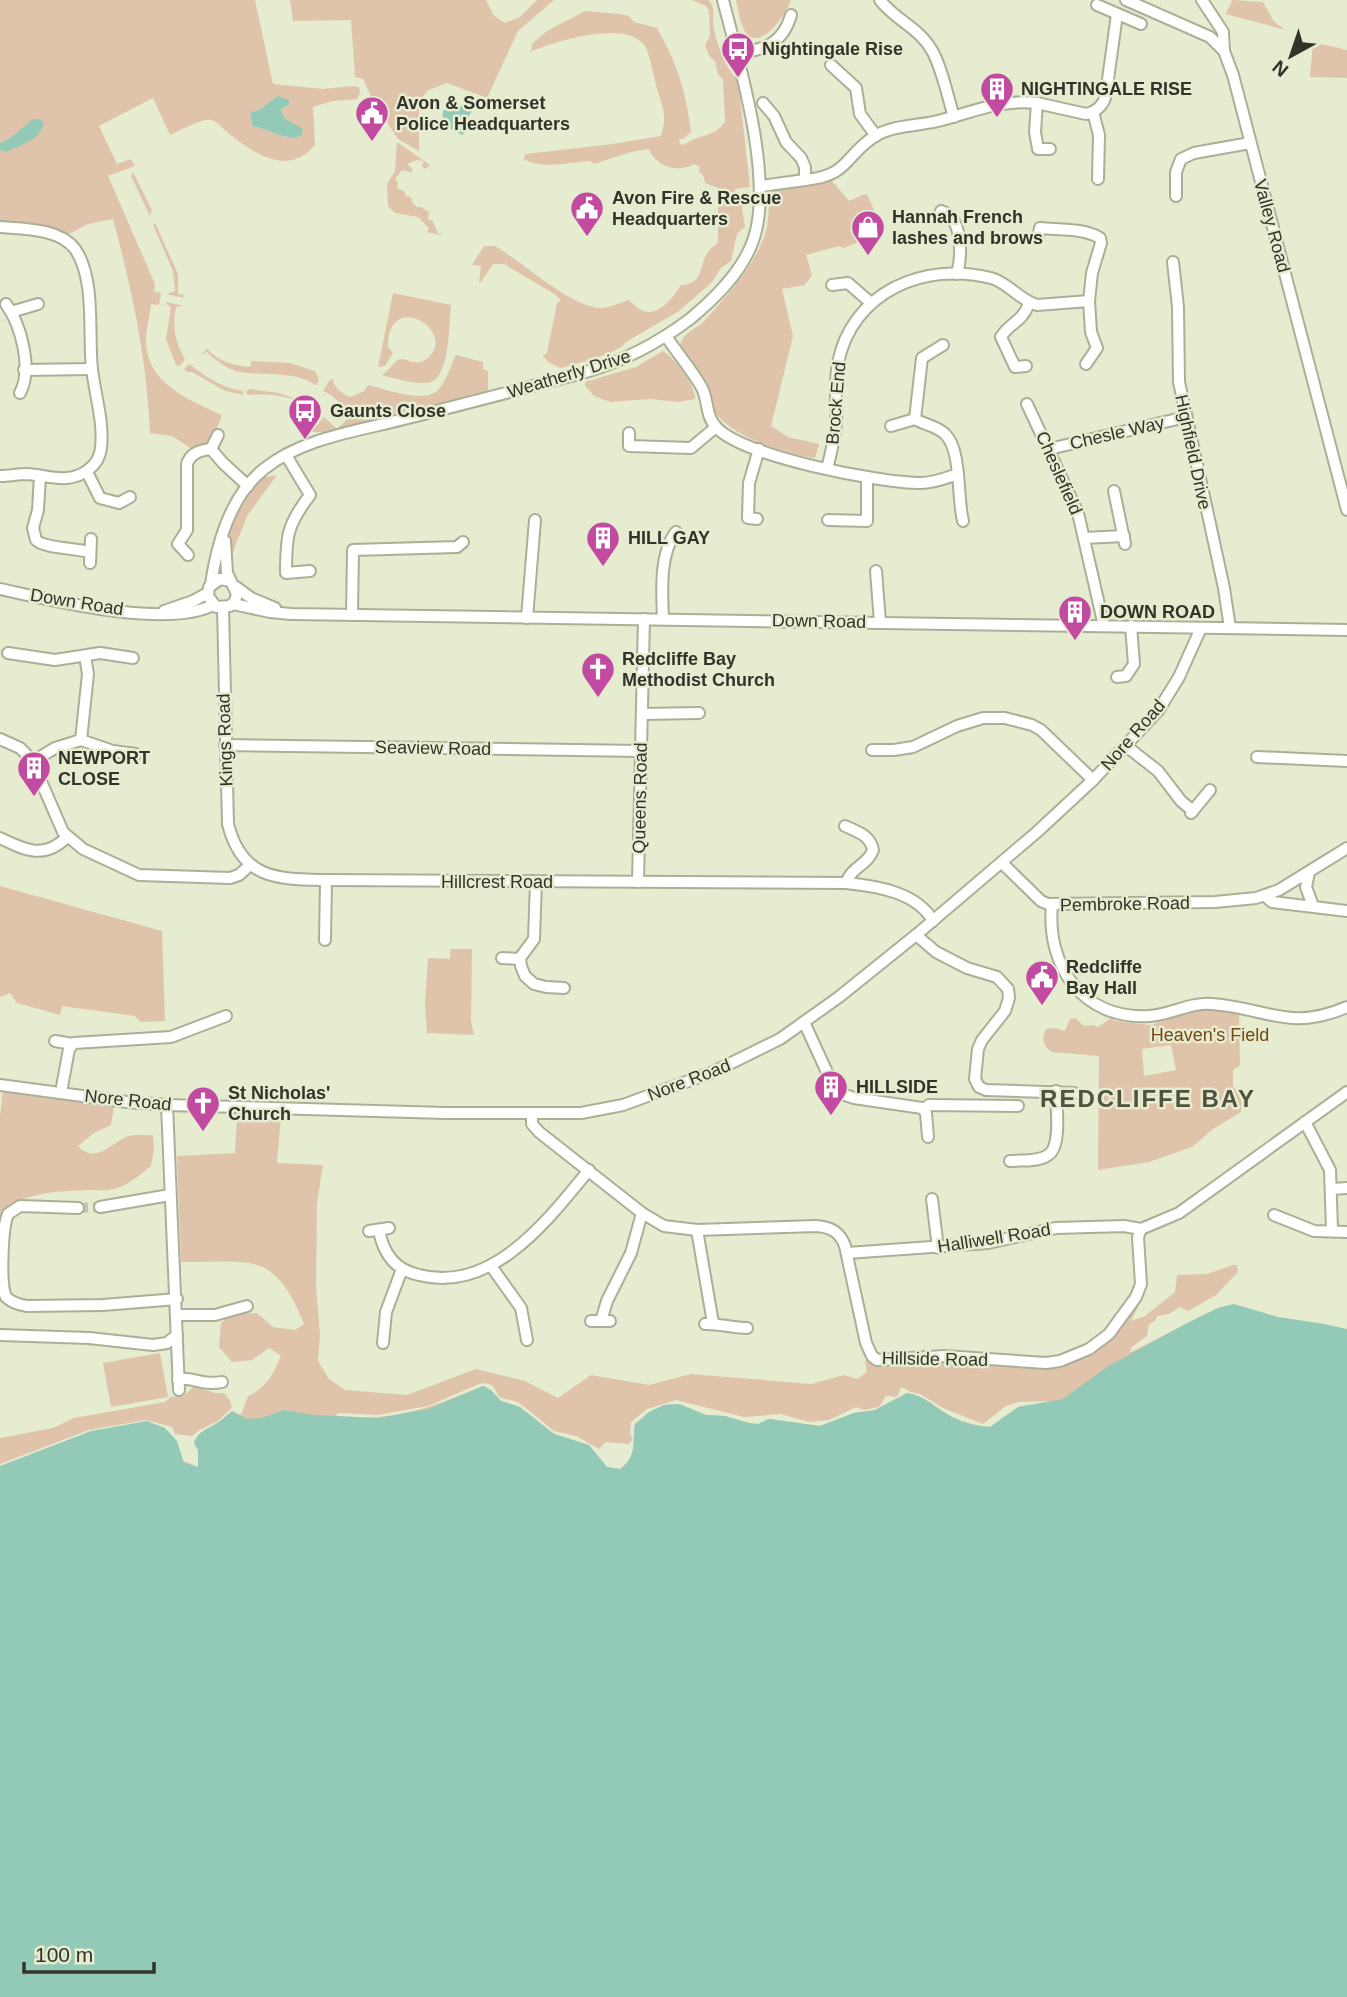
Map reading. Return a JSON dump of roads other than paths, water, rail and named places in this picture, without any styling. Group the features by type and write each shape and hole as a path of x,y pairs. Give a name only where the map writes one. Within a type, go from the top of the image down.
{"street":[{"path":"1126,0 1210,37 1224,51"},
{"name":"Valley Road","path":"1202,0 1223,32 1224,51 1233,75 1347,510"},
{"name":"Weatherly Drive","path":"210,588 218,553 234,506 264,468 286,454 334,437 600,368 639,352 666,336 712,299 741,264 751,245 759,219 761,186 738,53 723,1"},
{"path":"883,1 937,49 954,117"},
{"path":"1097,5 1141,24"},
{"path":"1093,113 1105,100 1118,14"},
{"path":"738,53 771,46 793,24"},
{"path":"1099,51 1111,53"},
{"path":"831,65 839,78 856,88 861,116 876,136"},
{"path":"761,186 826,177 838,172 876,136 1011,101 1093,113"},
{"path":"763,103 774,117 786,142 803,162 805,180"},
{"path":"1037,103 1035,153 1050,149"},
{"path":"1093,113 1104,161 1098,178"},
{"path":"768,135 780,128"},
{"path":"1176,196 1176,157 1250,143"},
{"path":"949,213 958,237 960,261 957,274"},
{"path":"1038,226 1096,235 1100,238 1089,301 1091,332 1102,347 1086,364"},
{"path":"0,227 44,232 60,238 75,249 85,277 90,303 92,369 102,435 100,456 87,472 65,479 0,476"},
{"name":"Highfield Drive","path":"1170,270 1178,305 1178,375 1224,588 1230,628"},
{"name":"Brock End","path":"827,469 835,432 838,361 848,333 871,303 902,282 918,277 957,274 996,280 1029,303"},
{"path":"832,285 852,280 871,303"},
{"path":"1018,369 1002,335 1021,319 1029,303 1044,305 1089,301"},
{"path":"20,393 24,385 24,370 20,333 8,308 38,304"},
{"path":"666,336 702,389 708,412 716,427 732,438 827,469 867,477 923,483 958,474"},
{"path":"915,419 924,355 943,345"},
{"path":"914,347 924,355"},
{"path":"24,370 92,369"},
{"name":"Cheslefield","path":"1027,404 1074,501 1104,626"},
{"name":"Chesle Way","path":"1049,449 1186,417"},
{"path":"891,426 915,419 939,429 949,438 961,488 958,516"},
{"path":"629,433 629,446 691,448 716,427"},
{"path":"211,449 218,435"},
{"path":"211,449 248,486"},
{"path":"188,555 178,544 187,530 187,463 197,452 211,449"},
{"path":"748,518 750,477 759,449"},
{"path":"286,454 316,495 295,516 289,528 281,573 310,571"},
{"path":"87,472 98,501 120,503 130,497"},
{"path":"40,476 38,510 33,528 36,540 43,546 61,546 90,557 91,539"},
{"path":"828,520 872,521 867,477"},
{"path":"1084,538 1124,540 1114,491"},
{"path":"527,618 535,520"},
{"name":"Weatherly Drive","path":"226,531 226,562 233,584"},
{"path":"663,619 665,560 670,536"},
{"path":"352,615 353,550 457,547 463,542"},
{"path":"876,571 880,622"},
{"name":"Down Road","path":"154,614 191,602 219,579 233,584 254,600 291,614"},
{"path":"210,588 223,606 237,598 233,584"},
{"name":"Down Road","path":"0,589 71,603 154,614 192,613 223,606 291,614 1347,630"},
{"name":"Kings Road","path":"223,606 228,824 236,849 250,865"},
{"name":"Queens Road","path":"638,883 644,619"},
{"path":"1123,679 1134,664 1131,626"},
{"name":"Nore Road","path":"0,1085 167,1105 532,1114 581,1113 623,1105 713,1072 761,1049 804,1022 916,935 1002,863 1126,746 1169,695 1201,628"},
{"path":"15,658 59,660 100,653 118,661 133,658"},
{"path":"81,740 88,674 85,656"},
{"path":"642,711 694,711"},
{"path":"872,751 885,746 920,744 975,719 1006,718 1038,728 1093,780"},
{"path":"0,739 20,748 32,762 67,837 83,849 139,875 230,878 239,875 250,865"},
{"path":"32,762 55,748 81,740 123,758 136,754"},
{"name":"Seaview Road","path":"225,745 641,751"},
{"path":"1126,746 1158,771 1191,812 1210,790"},
{"path":"1267,746 1262,758 1347,761"},
{"path":"845,825 858,826 872,845 872,853 851,872 846,883"},
{"path":"0,838 22,848 43,851 55,848 67,837"},
{"path":"1347,848 1265,896 1272,902 1347,911"},
{"name":"Pembroke Road","path":"1002,863 1043,902 1052,905 1215,902 1265,896"},
{"name":"Hillcrest Road","path":"250,865 280,879 846,883 890,891 924,909 933,921"},
{"path":"1309,872 1306,887 1313,906"},
{"path":"325,940 326,880"},
{"path":"520,959 534,939 536,882"},
{"path":"1052,905 1051,932 1065,973 1079,993 1106,1010 1127,1016 1150,1016 1206,1003 1304,1020 1322,1017 1347,1007"},
{"path":"916,935 939,954 967,968 997,977 1006,986 1009,995 1007,1004 978,1048 975,1082 979,1087 986,1090 1074,1093"},
{"path":"502,958 520,959"},
{"path":"520,959 526,976 534,984 564,988"},
{"path":"55,1041 72,1044 170,1037 221,1020"},
{"path":"804,1022 836,1093 924,1109 929,1105 1018,1106"},
{"path":"61,1093 66,1056 72,1044"},
{"path":"1016,1163 1044,1157 1054,1149 1056,1091"},
{"path":"1140,1229 1179,1213 1347,1092"},
{"path":"167,1105 179,1384 184,1378 219,1385"},
{"path":"924,1109 928,1137"},
{"name":"Hillside Road","path":"532,1114 532,1124 537,1131 642,1213 664,1226 697,1230 826,1227 839,1234 847,1253 866,1343 875,1359 881,1361 945,1356 1046,1363 1072,1357 1097,1344 1109,1334 1129,1308 1141,1284 1138,1237 1140,1229"},
{"path":"1305,1122 1327,1162 1332,1189 1332,1230"},
{"path":"379,1230 387,1254 402,1269 417,1275 440,1278 477,1271 501,1260 541,1226 589,1170"},
{"path":"1332,1189 1347,1188"},
{"path":"100,1206 170,1195"},
{"path":"932,1199 938,1248"},
{"path":"78,1208 20,1206 8,1214 1,1259 1,1285 6,1297 27,1306 162,1301 177,1298"},
{"path":"601,1321 607,1301 631,1253 642,1213"},
{"path":"1280,1215 1314,1231 1347,1232"},
{"name":"Halliwell Road","path":"847,1253 938,1248 1007,1240 1056,1228 1124,1226 1140,1229"},
{"path":"697,1230 709,1323 723,1327 747,1328"},
{"path":"491,1266 521,1308 527,1340"},
{"path":"383,1343 388,1304 402,1269"},
{"path":"176,1315 215,1315 247,1306"},
{"path":"0,1335 89,1338 157,1345 170,1341 177,1335"}],"water":[{"path":"277,96 289,100 289,104 281,110 284,118 303,129 302,135 290,138 253,127 250,113 261,109"},
{"path":"451,105 474,107 466,121 466,132 462,135 442,124 443,111"},
{"path":"33,119 40,119 44,123 38,134 29,142 6,152 0,150 0,143"},
{"path":"1234,1304 1278,1317 1347,1329 1347,1997 0,1997 0,1466 91,1431 147,1421 165,1428 177,1441 184,1463 198,1467 198,1450 194,1443 196,1439 232,1411 247,1419 262,1418 284,1410 314,1415 378,1418 428,1409 483,1386 501,1401 520,1407 554,1434 589,1445 607,1467 620,1469 632,1454 635,1424 649,1412 664,1405 679,1404 706,1415 725,1416 749,1423 758,1424 769,1419 820,1426 854,1413 875,1410 907,1393 925,1399 957,1419 990,1427 1018,1407 1063,1399 1107,1367 1187,1323 1218,1308"}],"tunnel":[{"path":"78,1208 100,1207"}],"place":[{"name":"Nightingale Rise","path":"738,79"},
{"name":"NIGHTINGALE RISE","path":"997,119"},
{"name":"Avon & Somerset Police Headquarters","path":"372,143"},
{"name":"Avon Fire & Rescue Headquarters","path":"587,238"},
{"name":"Hannah French lashes and brows","path":"868,257"},
{"name":"Gaunts Close","path":"305,441"},
{"name":"HILL GAY","path":"603,568"},
{"name":"DOWN ROAD","path":"1075,642"},
{"name":"Redcliffe Bay Methodist Church","path":"598,699"},
{"name":"NEWPORT CLOSE","path":"34,798"},
{"name":"Redcliffe Bay Hall","path":"1042,1007"},
{"name":"HILLSIDE","path":"831,1117"},
{"name":"St Nicholas' Church","path":"203,1133"}],"district":[{"name":"REDCLIFFE BAY","path":"1148,1098"}],"park label":[{"name":"Heaven's Field","path":"1210,1035"}]}
